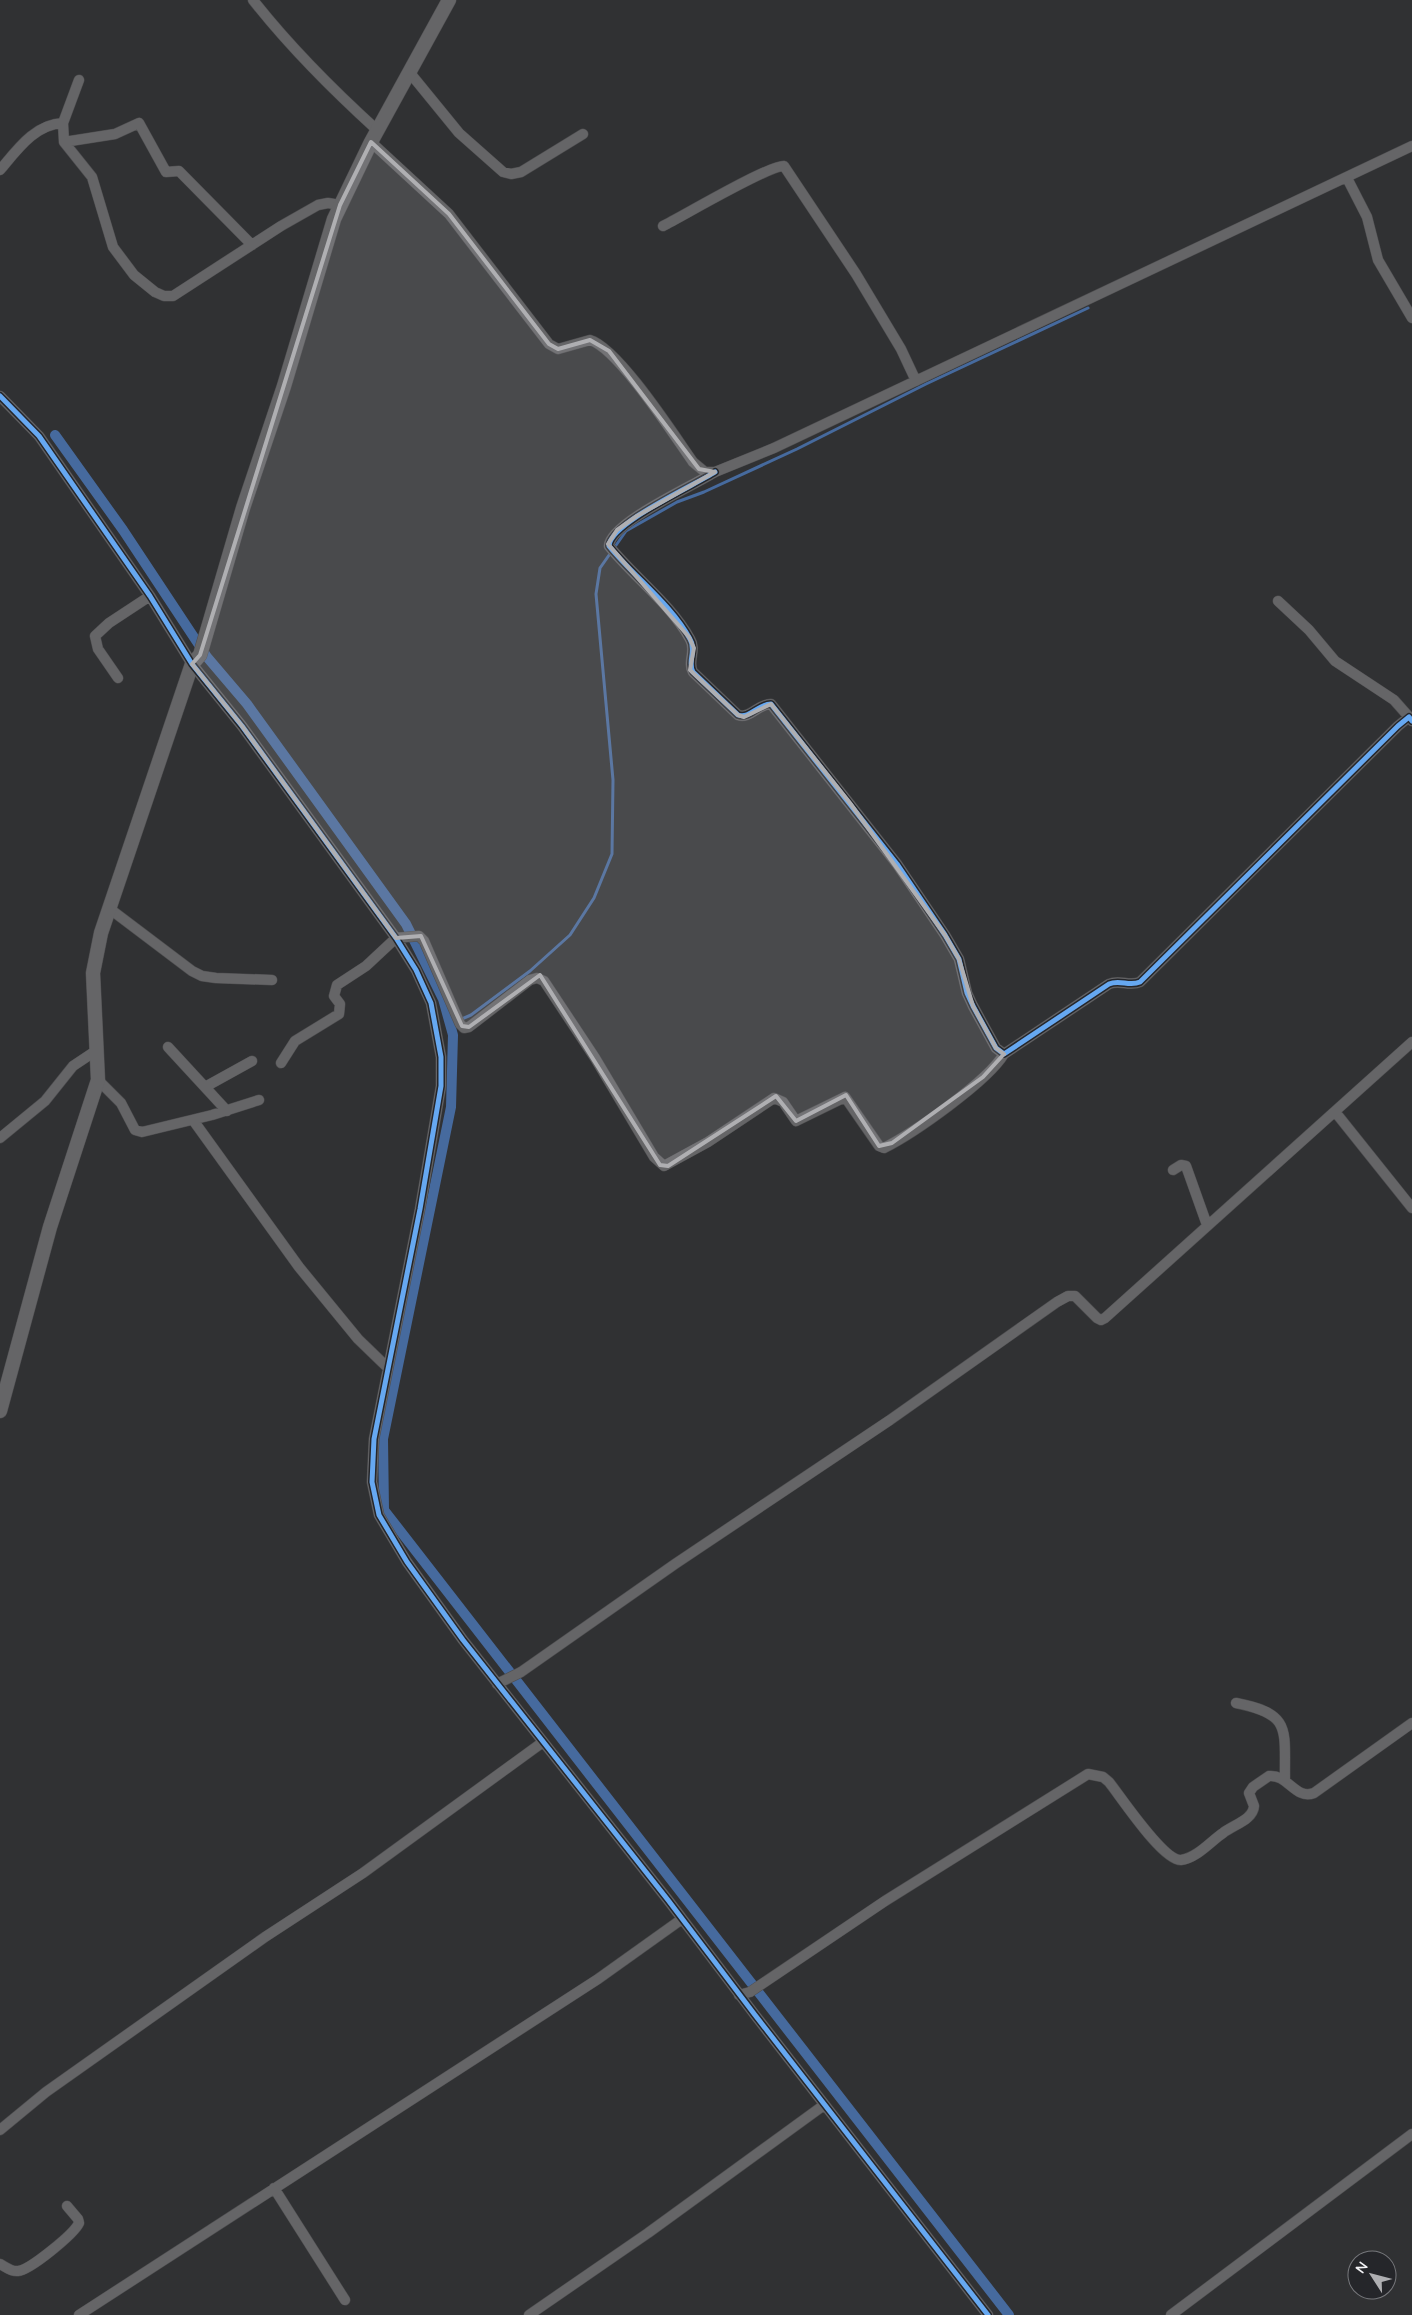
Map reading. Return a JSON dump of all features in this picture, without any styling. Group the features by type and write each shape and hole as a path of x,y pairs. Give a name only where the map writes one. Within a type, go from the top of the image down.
{"main road":[{"path":"0,1411 50,1227 98,1080 93,973 101,933 199,654 243,508 284,386 326,240 340,205 374,136 449,0"}],"street":[{"path":"254,0 270,21 349,104 374,136 449,214 549,344 558,348 590,340 609,351 699,469 705,472 716,472"},
{"path":"410,73 459,133 503,172 510,174 521,172 583,134"},
{"path":"79,80 63,123 64,142 92,177 113,246 134,275 155,292 164,296 173,296 281,226 318,205 328,203 340,205"},
{"path":"0,170 35,132 45,125 63,123"},
{"path":"64,142 115,134 139,123 166,172 179,171 252,245"},
{"path":"1004,1054 996,1048 973,1006 967,993 959,958 897,864 771,704 765,705 746,716 738,715 693,672 691,667 694,648 689,637 665,606 612,549 612,535 637,516 716,472 774,448 916,381 1350,183 1412,146"},
{"path":"664,226 756,177 779,166 784,166 834,238 866,290 901,349 916,381"},
{"path":"1350,183 1373,234 1378,260 1412,318"},
{"path":"0,396 39,436 150,596 199,654 242,726 401,938 431,1003 441,1058 441,1086 420,1209 374,1439 372,1482 376,1508 407,1562 497,1684 682,1919 988,2315"},
{"path":"118,678 98,649 95,636 110,623 150,596"},
{"path":"281,1063 295,1041 339,1014 340,1004 334,996 337,985 366,966 401,938 419,936 424,941 460,1024 464,1028 469,1027 530,980 540,978 555,996 595,1058 654,1157 664,1166 668,1166 708,1142 774,1098 783,1102 796,1121 846,1097 879,1146 884,1148 955,1100 997,1066 1004,1054 1109,984 1117,981 1131,984 1140,982 1410,719 1394,700 1335,661 1309,630 1278,601"},
{"path":"110,909 192,971 202,976 272,980"},
{"path":"497,1684 509,1680 521,1672 675,1564 890,1420 1057,1302 1068,1296 1075,1296 1096,1318 1101,1320 1105,1318 1207,1225 1336,1113 1412,1042"},
{"path":"168,1047 227,1111"},
{"path":"0,1138 44,1102 73,1066 97,1050"},
{"path":"205,1087 252,1061"},
{"path":"98,1080 120,1103 135,1130 142,1132 227,1111 259,1100"},
{"path":"1336,1113 1412,1208"},
{"path":"193,1120 299,1267 366,1347 388,1368"},
{"path":"1173,1170 1181,1165 1186,1166 1207,1225"},
{"path":"1236,1703 1261,1708 1278,1720 1284,1738 1286,1781"},
{"path":"739,1995 750,1992 885,1901 1088,1774 1103,1776 1158,1845 1173,1858 1180,1860 1199,1852 1221,1834 1249,1817 1254,1806 1249,1793 1262,1780 1275,1775 1286,1781 1301,1794 1314,1793 1412,1723"},
{"path":"0,2130 46,2092 265,1936 363,1873 543,1742"},
{"path":"79,2315 598,1979 682,1919"},
{"path":"529,2315 648,2233 824,2104"},
{"path":"1171,2315 1412,2134"},
{"path":"274,2188 345,2300"},
{"path":"0,2264 15,2271 27,2268 72,2233 77,2227 78,2219 67,2206"}],"highlighted area":[{"path":"371,142 449,214 549,344 558,349 590,340 609,351 699,469 715,472 637,516 617,530 608,544 689,637 694,648 690,670 738,715 744,717 771,704 850,803 945,935 959,959 973,1006 996,1048 1004,1054 983,1077 892,1143 879,1146 846,1095 796,1121 776,1096 668,1166 660,1165 540,975 469,1027 462,1026 421,936 396,938 242,726 192,664 200,655 340,205"}],"waterway":[{"path":"450,1024 471,1015 530,971 570,935 594,898 612,854 613,780 596,594 600,568 626,531 677,502 704,492 797,449 926,384 1088,308"},
{"path":"55,435 123,530 207,657 247,704 406,924 443,999 453,1035 451,1107 383,1439 384,1510 1009,2315"}],"cycle path":[{"path":"0,396 39,436 150,596 192,664 242,726 396,938 416,970 431,1003 441,1057 441,1086 420,1209 374,1439 372,1482 379,1515 407,1562 463,1640 668,1900 988,2315"},
{"path":"715,472 638,516 613,537 609,546 663,602 682,626 693,647 691,664 693,672 738,715 746,715 762,706 771,704 897,864 959,959 967,993 973,1006 996,1048 1004,1054 1109,984 1140,982 1398,726 1409,717 1412,721"}]}
